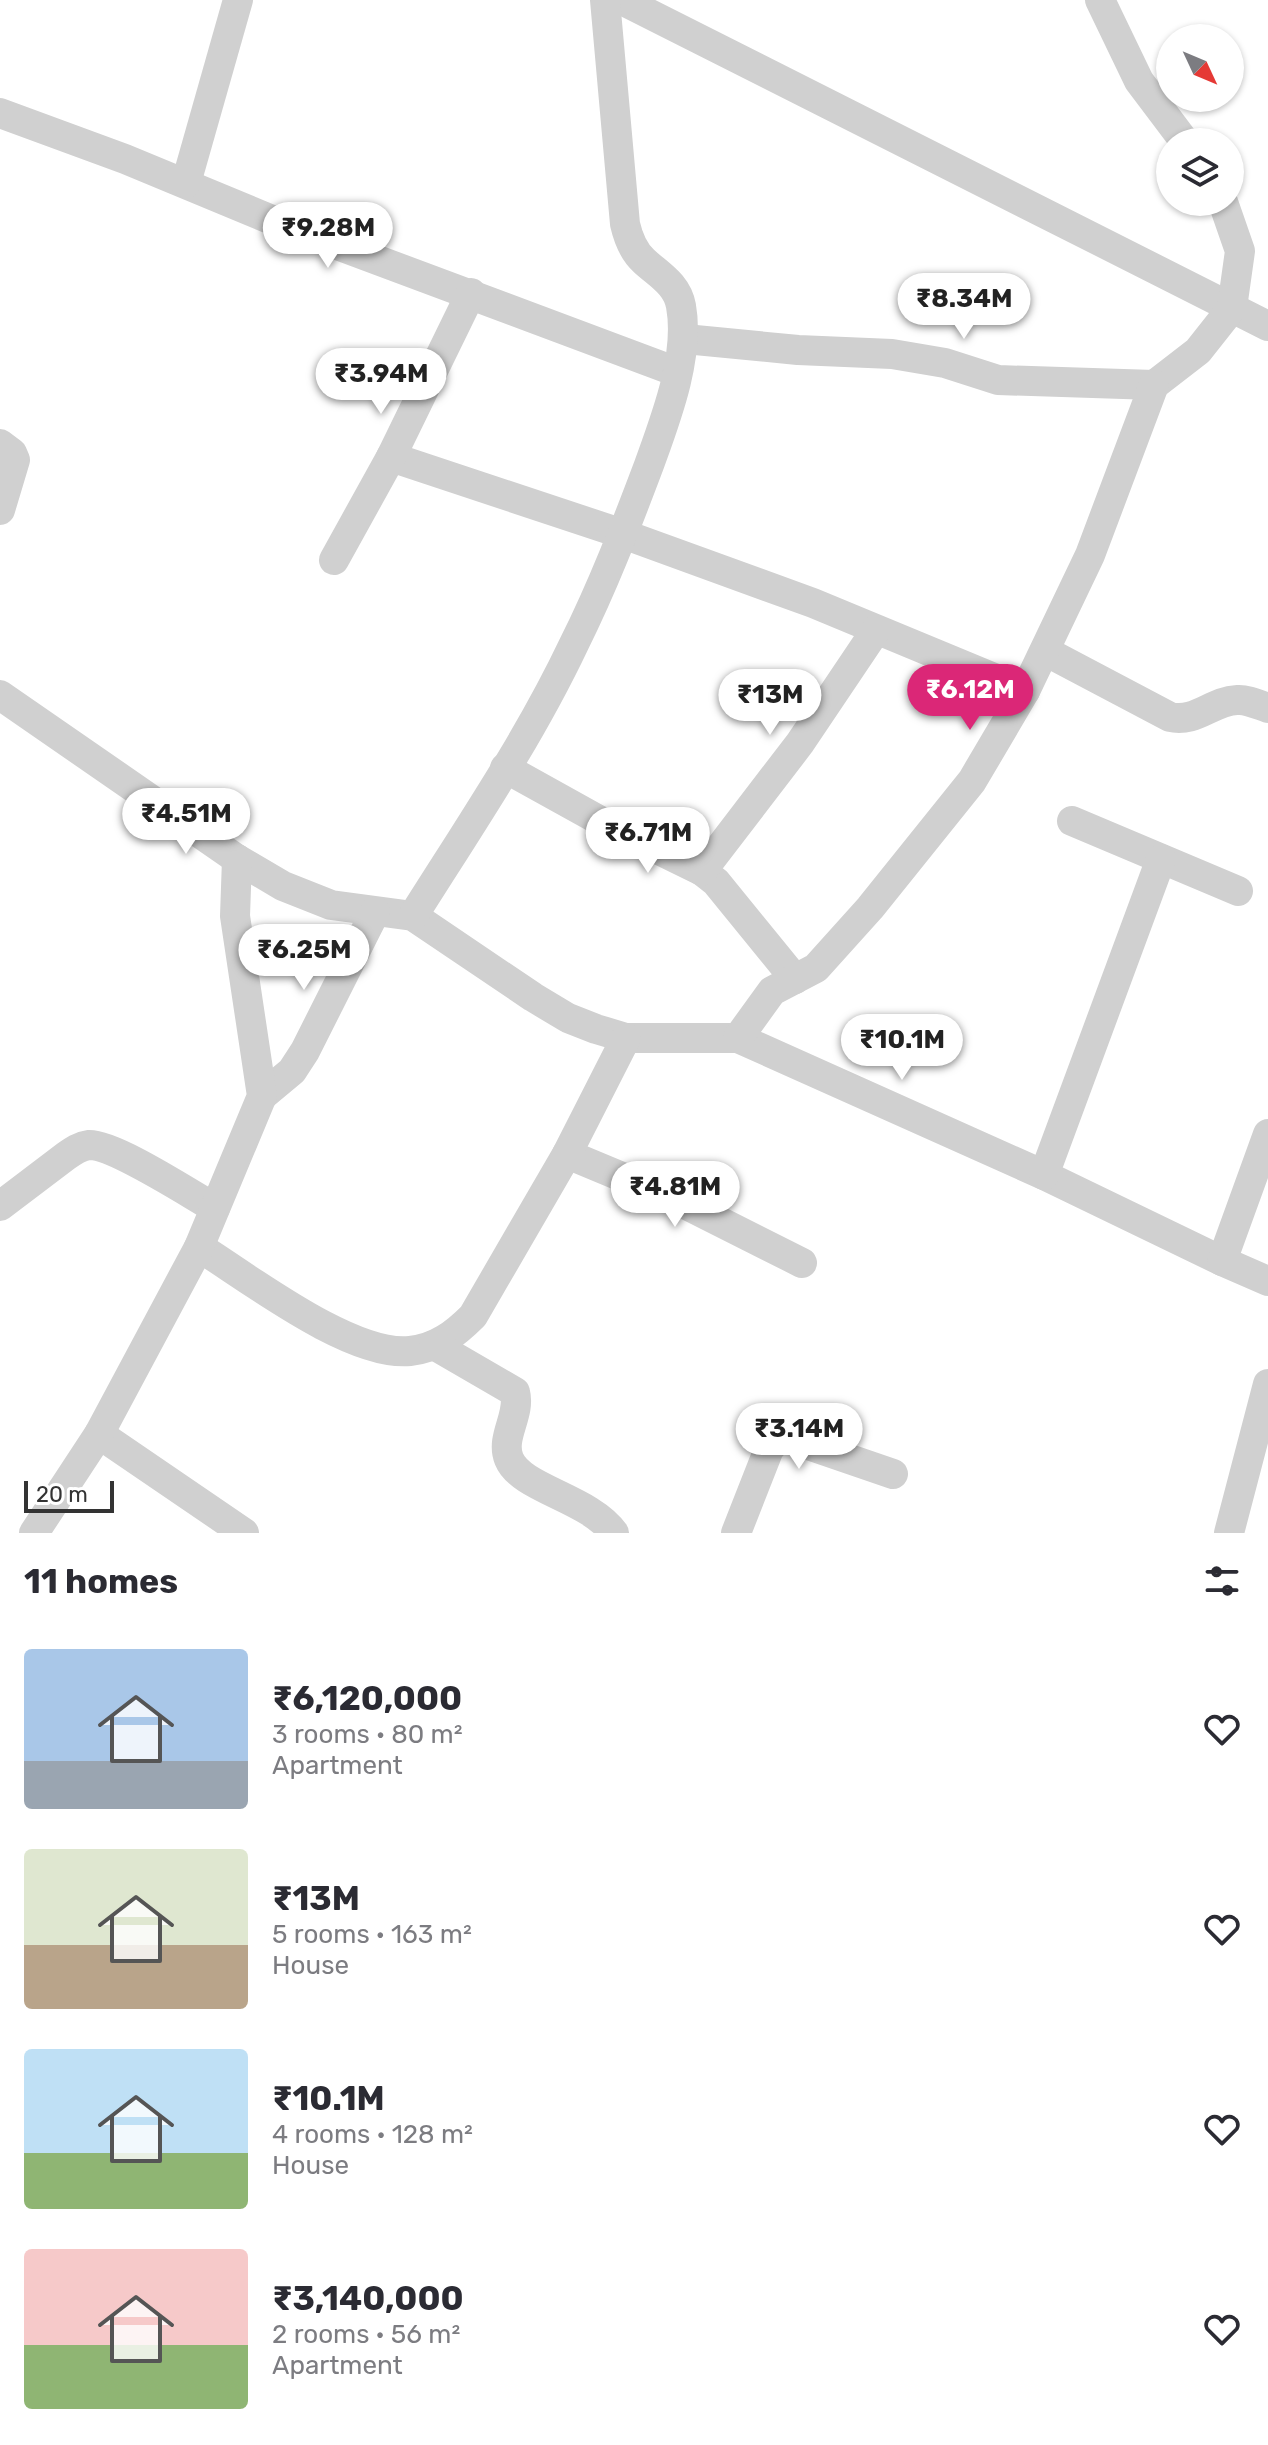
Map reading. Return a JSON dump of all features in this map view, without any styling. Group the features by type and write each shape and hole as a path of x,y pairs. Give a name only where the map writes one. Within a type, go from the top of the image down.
{"street":[{"path":"186,183 238,0"},
{"path":"413,916 505,768 574,645 623,534 657,442 685,339 679,298 672,284 642,259 629,240 625,224 605,0"},
{"path":"622,0 1268,326"},
{"path":"1100,0 1139,81 1174,128"},
{"path":"0,113 186,183 289,227 677,372"},
{"path":"738,1038 772,991 816,968 870,908 972,781 1025,691 1090,555 1154,385 1198,351 1232,308 1240,251 1228,216"},
{"path":"334,560 391,457 471,293"},
{"path":"685,339 798,350 892,354 945,363 998,380 1154,385"},
{"path":"0,444 12,453 15,460 0,510"},
{"path":"391,457 623,534 813,603 1025,691"},
{"path":"702,871 800,743 876,630"},
{"path":"1045,651 1170,717 1182,720 1239,699 1268,708"},
{"path":"0,695 237,859 283,886 331,905 413,916 568,1018 626,1038 738,1038 1044,1175 1268,1281"},
{"path":"505,768 606,824 702,871 716,882 795,979"},
{"path":"1072,821 1238,891"},
{"path":"237,859 235,916 262,1096"},
{"path":"1044,1175 1161,859"},
{"path":"34,1533 99,1434 199,1247 262,1096 292,1071 305,1051 375,912"},
{"path":"199,1247 353,1341 382,1349 410,1351 434,1345 452,1336 473,1316 567,1154 626,1038"},
{"path":"1222,1261 1268,1134"},
{"path":"0,1206 66,1156 91,1145 128,1159 215,1208"},
{"path":"567,1154 675,1199 802,1263"},
{"path":"434,1345 515,1392 516,1411 506,1444 507,1456 522,1476 587,1508 614,1533"},
{"path":"1229,1533 1268,1384"},
{"path":"99,1434 244,1533"},
{"path":"736,1533 769,1449 777,1440 788,1438 893,1474"}]}
